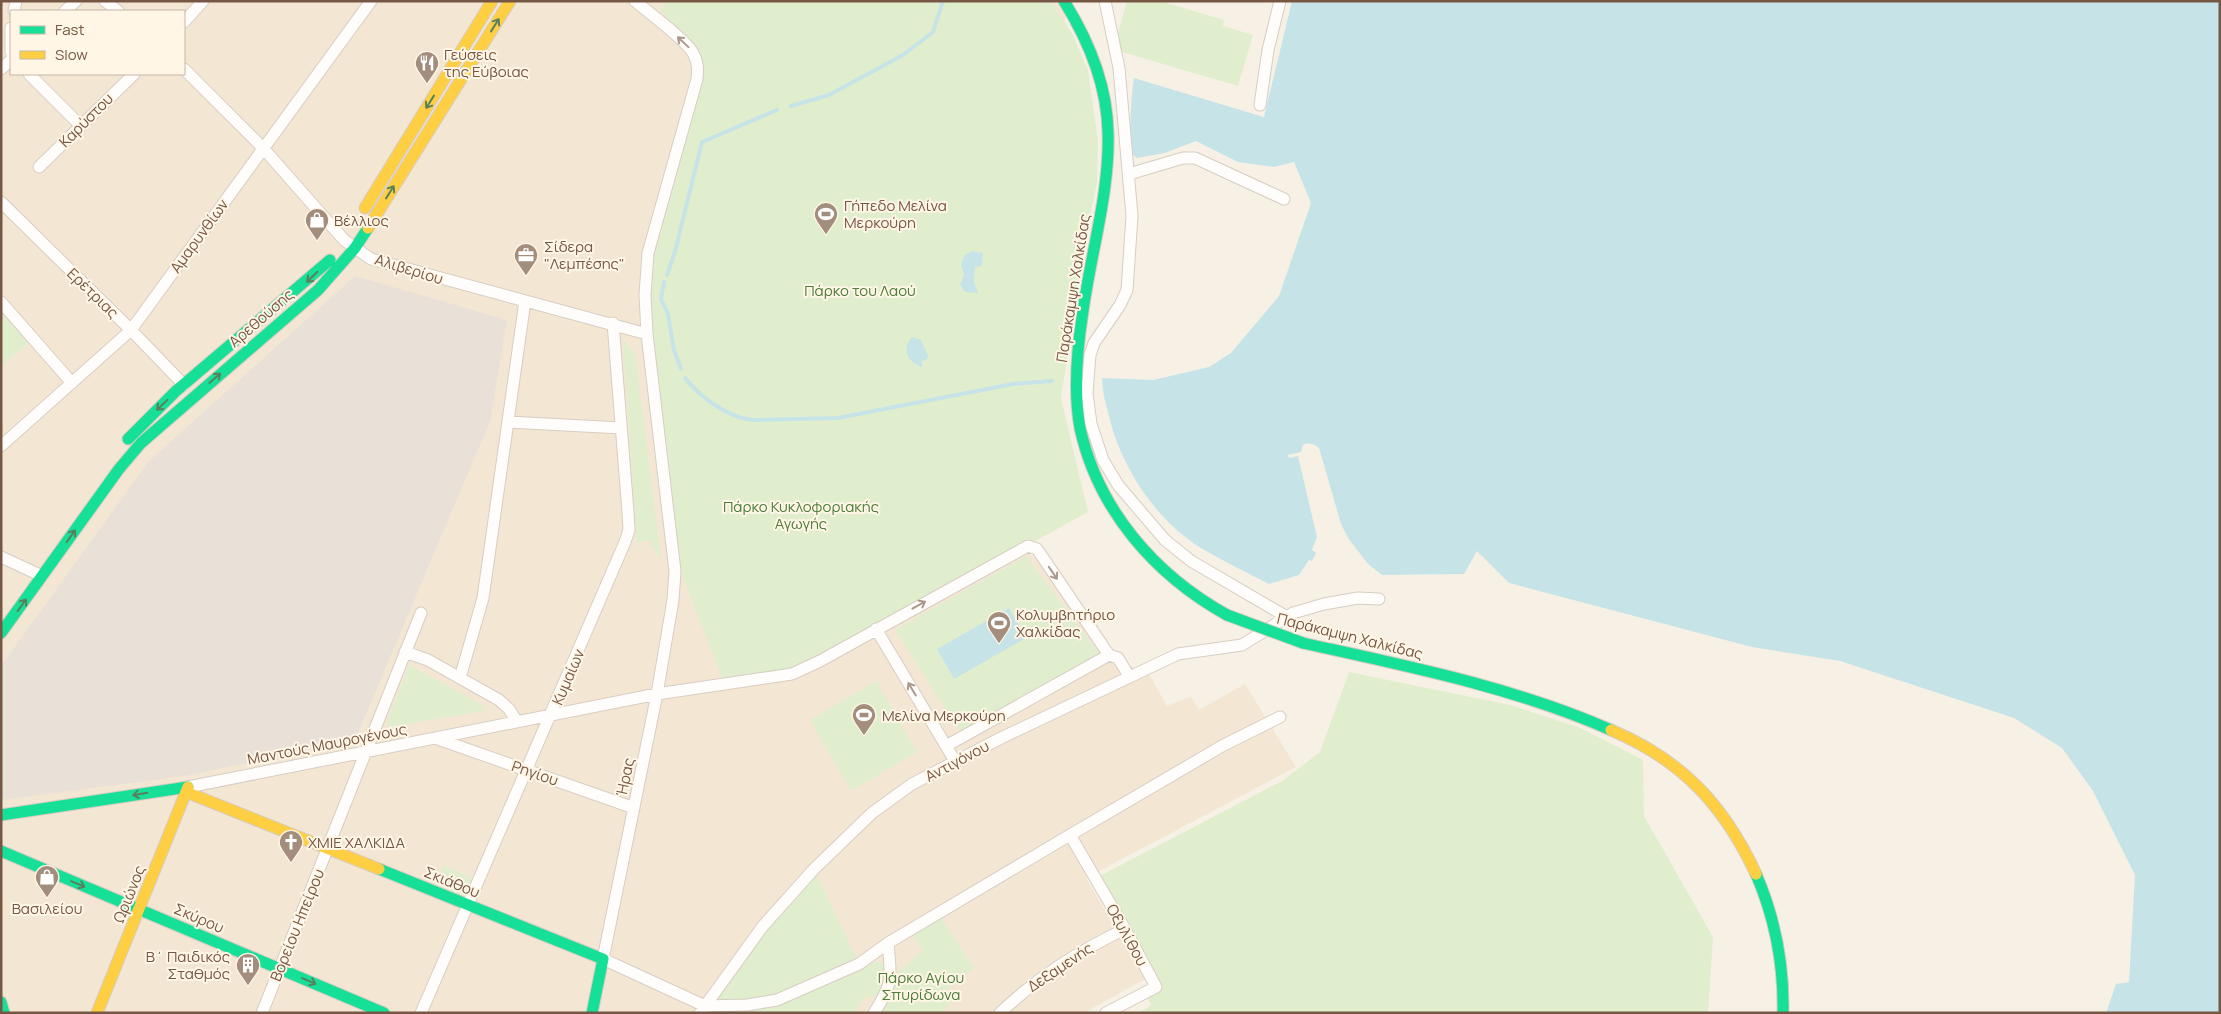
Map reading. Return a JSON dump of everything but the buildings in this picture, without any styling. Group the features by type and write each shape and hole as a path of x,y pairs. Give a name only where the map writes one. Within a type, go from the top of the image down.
{"main road":[{"path":"360,216 492,1"},
{"name":"Αρεθούσης","path":"1,633 118,469 142,443 318,290 339,268 355,248 510,1"},
{"name":"Παράκαμψη Χαλκίδας","path":"1064,1 1081,30 1095,62 1106,107 1108,131 1106,176 1082,316 1076,363 1075,390 1080,429 1091,464 1100,486 1125,529 1172,578 1195,596 1228,615 1303,643 1518,695 1611,729 1646,747 1676,766 1704,792 1718,810 1754,870 1768,905 1778,941 1782,1013"},
{"name":"Αρεθούσης","path":"119,450 136,430 184,385 308,281 342,243"},
{"name":"Μαντούς Μαυρογένους","path":"1,815 187,789"},
{"name":"Σκιάθου","path":"187,789 603,959"},
{"name":"Ωριώνος","path":"97,1013 187,789"},
{"name":"Σκύρου","path":"1,851 384,1013"},
{"name":"Ήρας","path":"592,1013 603,959"},
{"path":"1,1002 4,1013"}],"street":[{"path":"66,10 76,1"},
{"path":"106,1 117,10"},
{"path":"185,21 203,1"},
{"name":"Αμαρυνθίων","path":"1,446 131,330 371,1"},
{"name":"Ήρας","path":"603,959 657,694 673,600 674,571 647,334 645,294 648,253 697,79 698,67 692,51 635,1"},
{"path":"1105,1 1119,68 1132,216 1127,290 1120,305 1094,343 1088,368 1088,408 1098,449 1118,485 1143,516 1173,548 1191,561 1288,616"},
{"path":"1260,105 1268,50 1280,1"},
{"name":"Αλιβερίου","path":"185,70 263,148 342,243 355,248 372,259 394,266 613,323 647,334"},
{"path":"30,75 81,126"},
{"name":"Καρύστου","path":"39,167 133,75"},
{"path":"1129,174 1184,158 1195,158 1284,199"},
{"name":"Ερέτριας","path":"1,202 184,385"},
{"path":"460,678 483,598 524,301"},
{"path":"1,302 72,382"},
{"name":"Κυμαίων","path":"421,1013 467,904 552,715 625,542 628,530 613,323"},
{"path":"508,422 622,428"},
{"name":"Μαντούς Μαυρογένους","path":"187,789 657,694 792,674 1024,547 1031,546 1039,552 1109,655"},
{"path":"1,557 42,576"},
{"name":"Αντιγόνου","path":"702,1009 764,926 844,838 892,797 955,762 1129,676 1188,651 1242,645 1288,616 1324,604 1358,598 1379,599"},
{"name":"Βορείου Ηπείρου","path":"262,1013 421,613"},
{"path":"876,629 955,762"},
{"path":"406,652 428,660 500,700 517,722"},
{"path":"946,746 1109,655 1118,658 1129,676"},
{"path":"702,1009 747,1009 777,1000 859,964 888,943 1070,835 1222,746 1280,717"},
{"name":"Ρηγίου","path":"436,738 634,808"},
{"name":"Οξυλίθου","path":"1070,835 1125,929 1156,987 1106,1013"},
{"name":"Δεξαμενής","path":"1006,1011 1050,970 1106,937 1125,929"},
{"path":"874,1013 887,993 891,978 888,943"},
{"name":"Σκιάθου","path":"603,959 702,1009"}],"shaded area":[{"path":"1,1 1065,1 1069,233 1027,552 1037,560 1104,655 1149,674 1167,706 1191,696 1199,710 1245,684 1296,767 1086,878 1145,979 1084,1013 1,1013"},
{"path":"355,276 507,320 490,421 355,740 185,776 1,800 1,666 149,461"}],"green space":[{"name":"Πάρκο του Λαού","path":"668,1 1051,1 1073,35 1088,70 1098,140 1097,183 1087,230 1061,398 1088,512 792,674 724,684 671,545 647,334 648,253 697,79 692,51 660,9"},
{"path":"1127,1 1160,1 1224,20 1223,26 1253,35 1238,86 1122,52 1117,36"},
{"path":"1,302 34,339 1,366"},
{"path":"623,339 635,355 661,560 648,540 637,543"},
{"name":"Κολυμβητήριο Χαλκίδας","path":"1026,556 1103,659 961,733 895,630"},
{"path":"409,665 483,705 483,711 389,727 387,723"},
{"path":"1349,672 1510,705 1578,727 1643,760 1644,816 1713,937 1708,1013 1139,1013 1151,1005 1145,992 1155,987 1096,878 1282,781 1320,752"},
{"name":"Μελίνα Μερκούρη","path":"876,681 917,752 851,791 810,720"},
{"path":"443,865 472,878 464,896 436,884"},
{"name":"Πάρκο Αγίου Σπυρίδωνα","path":"814,869 859,964 880,962 888,967 891,978 923,950 909,931 939,914 974,968 947,989 955,997 942,1013 874,1013 886,993 865,997 855,1013 748,1013 747,1005 705,1006"}],"water":[{"path":"1292,1 2220,1 2220,1013 2106,1013 2116,984 2129,982 2135,875 2093,791 2062,748 2014,718 1840,661 1752,647 1509,583 1477,551 1464,574 1382,575 1368,564 1348,538 1341,524 1319,448 1316,445 1303,445 1301,452 1288,455 1289,458 1298,456 1317,537 1312,550 1316,553 1312,561 1309,560 1299,575 1269,584 1201,548 1159,512 1136,481 1119,448 1106,405 1102,378 1153,380 1209,367 1231,353 1279,296 1311,203 1294,162 1274,167 1238,162 1196,141 1165,153 1137,158 1129,151 1134,78 1264,117"},
{"path":"972,251 983,253 982,266 975,267 974,282 978,293 965,292 960,285 964,275 961,264 965,255"},
{"path":"912,337 921,340 929,358 922,361 922,367 913,362 907,355 907,346"},
{"path":"1009,608 1026,638 954,679 937,649"}],"waterway":[{"path":"791,106 829,95 903,55 933,32 943,1"},
{"path":"667,275 675,252 702,142 777,110"},
{"path":"664,282 661,299 668,314 674,350 681,369"},
{"path":"685,378 698,392 715,405 733,415 752,420 838,418 1013,384 1052,381"}],"traffic: fast":[{"path":"1064,1 1089,48 1095,64 1104,97 1108,132 1106,177 1086,289 1078,355 1076,384 1080,428 1100,486 1115,513 1133,537 1176,580 1201,599 1227,615"},
{"path":"1,633 119,469 141,443 318,290 355,248 368,228"},
{"path":"128,439 176,391 330,260"},
{"path":"1227,615 1303,643"},
{"path":"1303,643 1420,669 1498,690 1574,715 1611,730"},
{"path":"1,815 188,787"},
{"path":"1,851 384,1013"},
{"path":"379,869 603,959 592,1013"},
{"path":"1756,874 1763,891 1777,942 1782,977 1783,1013"},
{"path":"1,1002 4,1013"}],"traffic: slow":[{"path":"365,208 492,1"},
{"path":"368,228 510,1"},
{"path":"1611,730 1659,755 1698,787 1730,827 1756,874"},
{"path":"97,1013 188,787"},
{"path":"186,792 379,869"}],"place":[{"name":"Γεύσεις της Εύβοιας","path":"427,84"},
{"name":"Γήπεδο Μελίνα Μερκούρη","path":"826,235"},
{"name":"Βέλλιος","path":"317,241"},
{"name":"Σίδερα \"Λεμπέσης\"","path":"526,276"},
{"name":"Κολυμβητήριο Χαλκίδας","path":"999,644"},
{"name":"Μελίνα Μερκούρη","path":"864,736"},
{"name":"ΧΜΙΕ ΧΑΛΚΙΔΑ","path":"291,863"},
{"name":"Βασιλείου","path":"47,898"},
{"name":"Β΄ Παιδικός Σταθμός","path":"248,986"}],"park label":[{"name":"Πάρκο Κυκλοφοριακής Αγωγής","path":"801,514"}]}
